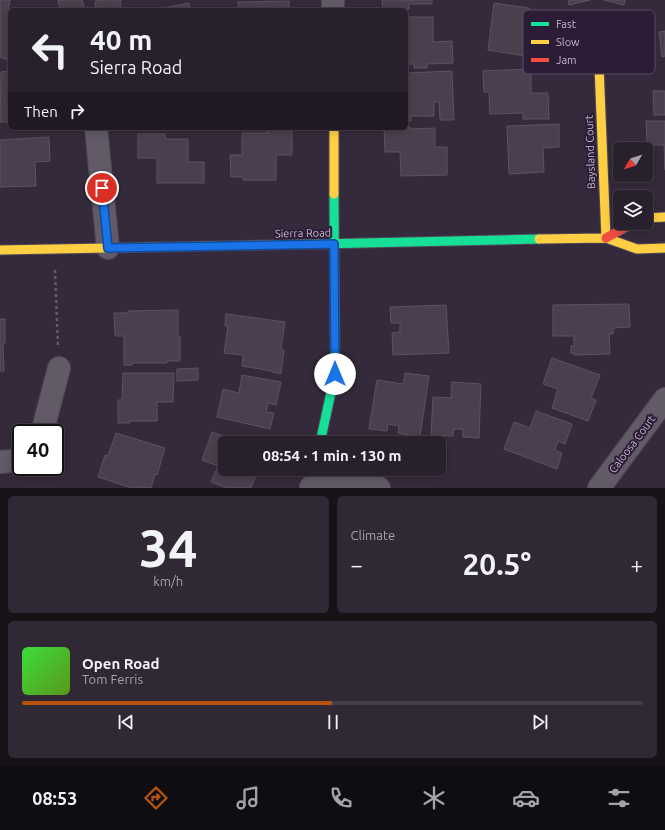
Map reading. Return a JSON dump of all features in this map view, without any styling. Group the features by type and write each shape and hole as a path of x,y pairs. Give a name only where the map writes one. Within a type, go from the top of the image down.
{"main road":[{"name":"Baysland Court","path":"599,74 606,238"},
{"path":"322,436 335,374 334,130"},
{"path":"653,218 665,217"},
{"name":"Sierra Road","path":"606,238 620,230"},
{"name":"Sierra Road","path":"0,250 606,238 637,248 665,248"}],"street":[{"path":"96,130 108,248"},
{"path":"44,424 59,368"},
{"name":"Caloosa Court","path":"599,488 665,399"},
{"path":"0,462 12,461"},
{"path":"312,481 379,488"}],"path":[{"path":"54,248 59,368"}],"building":[{"path":"0,0 10,0 8,8 8,60 0,57"},
{"path":"58,0 82,0 84,7 79,8 60,8"},
{"path":"96,0 121,0 120,8 95,7"},
{"path":"382,0 432,0 432,4 409,4 409,9 383,8"},
{"path":"568,0 590,0 569,5"},
{"path":"604,0 625,0 624,5"},
{"path":"289,1 289,8 239,8 238,2"},
{"path":"189,3 190,8 163,8"},
{"path":"494,3 529,8 529,10 523,10 523,56 488,50"},
{"path":"408,17 433,17 433,42 452,41 453,63 427,64 427,68 414,68 414,64 408,64"},
{"path":"665,31 665,56 662,57 659,32"},
{"path":"523,69 523,74 531,74 531,93 548,93 549,119 523,119 523,113 490,114 489,92 484,92 483,71"},
{"path":"8,71 8,122 0,122 1,72"},
{"path":"452,71 454,120 440,120 439,102 434,102 434,116 411,116 411,121 408,121 408,73"},
{"path":"653,91 665,91 665,115 654,115"},
{"path":"646,121 665,121 665,170 664,145 653,145 653,142 647,142"},
{"path":"559,124 559,147 543,148 544,172 509,174 507,126"},
{"path":"408,127 410,127 410,129 435,128 435,147 447,147 447,175 401,176 400,152 385,152 384,130 408,130"},
{"path":"267,130 292,130 292,155 276,155 276,180 243,180 243,177 231,177 230,155 242,155 242,133 267,133"},
{"path":"138,134 165,134 165,139 188,139 188,162 204,162 204,183 157,183 157,158 138,158"},
{"path":"49,137 50,161 35,162 36,186 0,187 0,140"},
{"path":"629,304 630,327 613,328 613,334 609,334 610,354 574,355 575,353 571,353 571,346 574,346 574,336 553,336 553,305"},
{"path":"446,305 449,353 393,355 392,333 400,332 400,323 391,323 390,307"},
{"path":"178,310 180,361 167,361 167,363 132,363 132,365 124,365 124,336 115,336 114,313 128,313 128,311"},
{"path":"226,314 285,322 281,349 284,350 281,374 242,366 243,355 224,353 228,326 225,326"},
{"path":"0,319 5,319 5,343 3,343 4,371 0,371"},
{"path":"552,358 600,375 591,398 596,400 588,421 552,408 558,389 543,384"},
{"path":"198,368 198,380 177,381 177,369"},
{"path":"123,373 174,373 173,402 157,402 157,421 129,421 130,423 118,423 118,400 122,400"},
{"path":"405,373 429,376 420,436 398,433 399,426 388,424 387,431 369,429 377,380 403,384"},
{"path":"242,375 281,382 276,405 268,403 266,412 274,413 270,429 217,417 223,389 239,393"},
{"path":"452,382 481,384 479,438 463,437 463,429 454,429 453,436 431,435 433,397 451,398"},
{"path":"536,411 572,424 565,444 558,441 555,450 562,453 557,469 504,449 514,422 530,428"},
{"path":"212,432 223,436 218,436 218,466 202,460"},
{"path":"116,433 165,448 157,475 155,474 151,488 132,488 98,477 105,455 108,456"},
{"path":"218,466 218,476 256,476 251,488 227,488 211,482"}],"traffic: fast":[{"path":"322,436 335,374 334,194"},
{"path":"318,244 539,239"}],"traffic: slow":[{"path":"599,74 606,238"},
{"path":"334,130 334,194"},
{"path":"653,218 665,217"},
{"path":"539,239 606,238 637,249 665,248"},
{"path":"0,250 318,244"}],"traffic: jam":[{"path":"606,238 620,230"}],"route":[{"path":"102,188 108,248 334,244 335,374"}]}
